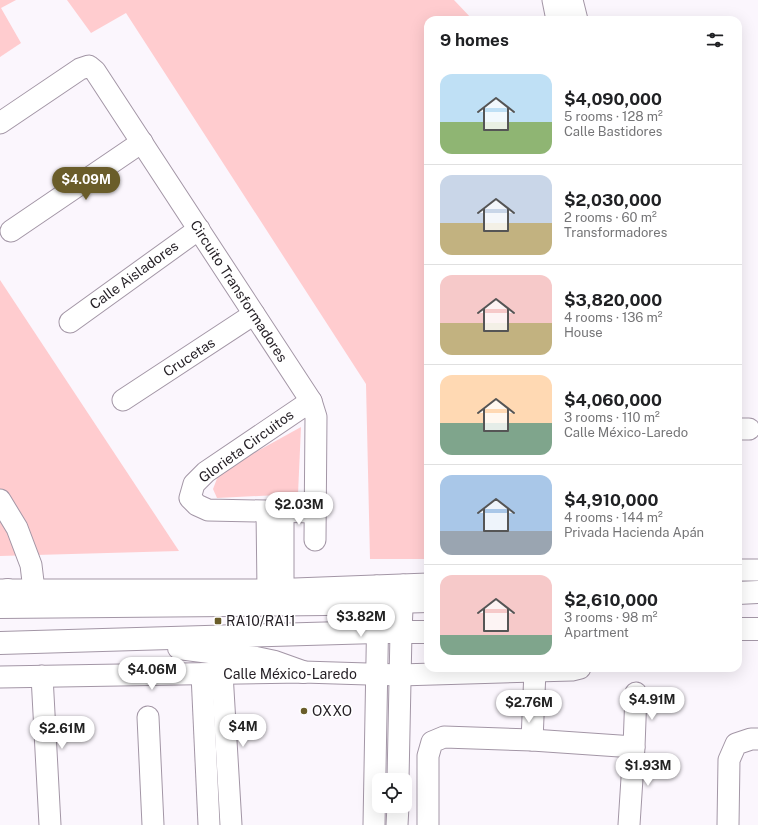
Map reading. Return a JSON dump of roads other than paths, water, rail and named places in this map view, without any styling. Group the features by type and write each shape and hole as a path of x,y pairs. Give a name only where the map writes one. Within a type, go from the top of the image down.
{"main road":[{"path":"742,593 758,592"},
{"path":"2,595 322,596 402,594 424,600"},
{"path":"319,633 329,623 330,618 322,596"},
{"path":"742,629 758,629"},
{"path":"0,642 319,633 424,632"},
{"path":"124,639 256,658 276,662 303,672"}],"street":[{"path":"553,0 556,16"},
{"path":"572,0 576,16"},
{"name":"Circuito Transformadores","path":"0,123 80,70 89,66 95,71 311,400 316,417 315,540"},
{"path":"11,231 142,142"},
{"name":"Calle Aisladores","path":"70,322 199,229"},
{"name":"Crucetas","path":"123,400 254,314"},
{"name":"Glorieta Circuitos","path":"275,512 208,510 197,506 190,498 194,484 206,472 311,400"},
{"path":"0,500 17,528 31,565 34,590"},
{"path":"276,590 275,512 315,512"},
{"path":"742,570 758,570"},
{"path":"398,773 402,594 424,586"},
{"path":"2,595 34,590 276,590 322,596"},
{"path":"374,825 377,594"},
{"name":"Calle México-Laredo","path":"0,677 303,672 400,675 535,672"},
{"path":"532,740 535,672"},
{"path":"222,673 231,825"},
{"path":"202,674 209,825"},
{"path":"42,676 50,825"},
{"path":"629,825 636,693"},
{"path":"148,717 153,825"},
{"path":"428,825 428,756 432,742 444,736 634,747"},
{"path":"728,825 729,760 736,744 751,739 758,739"},
{"path":"397,825 398,813"}],"place":[{"name":"RA10/RA11","path":"218,621"},
{"name":"OXXO","path":"304,711"}]}
